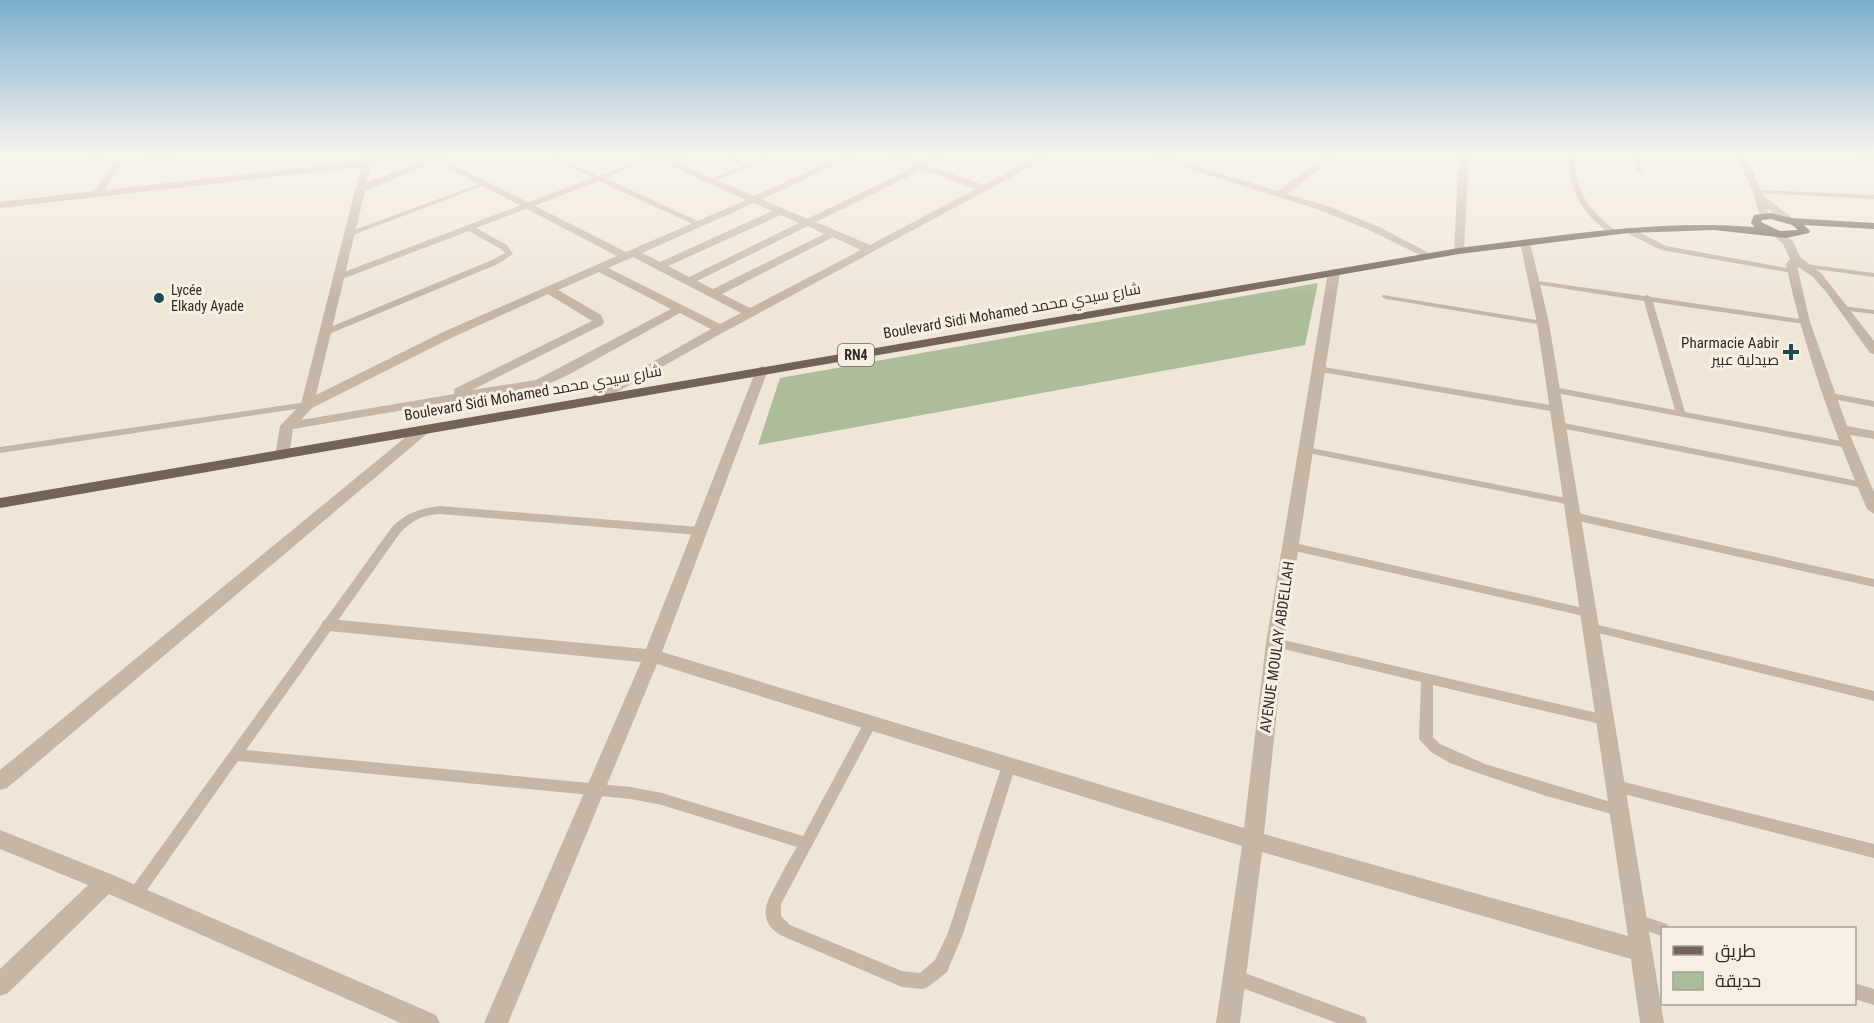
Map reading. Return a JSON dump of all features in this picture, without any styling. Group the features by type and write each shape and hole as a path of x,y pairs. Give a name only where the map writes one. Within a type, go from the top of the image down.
{"main road":[{"name":"RN4","path":"1713,227 1760,218 1874,226"},
{"path":"1760,218 1759,226 1774,232"},
{"name":"RN4","path":"1789,220 1801,226 1805,231"},
{"name":"RN4","path":"1789,238 1828,224"},
{"name":"Boulevard Sidi Mohamed شارع سيدي محمد","path":"0,503 282,456 596,398 1459,251 1611,231 1713,227"},
{"name":"RN4","path":"1713,227 1774,232"}],"street":[{"path":"0,205 38,201"},
{"path":"307,405 357,201"},
{"path":"517,201 630,255 660,266 750,313"},
{"path":"282,456 287,426 307,405 445,336 753,201"},
{"path":"757,201 871,250"},
{"path":"689,281 852,201"},
{"path":"596,398 720,329 963,201"},
{"path":"1297,201 1358,221 1430,256"},
{"path":"1459,251 1462,201"},
{"path":"1759,201 1760,218"},
{"path":"1766,201 1789,220"},
{"path":"660,266 781,211"},
{"path":"1774,232 1789,238 1796,265 1804,322 1847,446 1874,509"},
{"path":"713,294 832,234"},
{"path":"1525,242 1543,323 1554,390 1652,1023"},
{"path":"1796,265 1817,275 1874,350"},
{"path":"600,268 720,329"},
{"name":"AVENUE MOULAY ABDELLAH","path":"1228,1023 1253,840 1275,643 1334,272"},
{"path":"443,400 598,322 597,318 584,309 549,290"},
{"path":"287,426 526,386 550,379 680,309"},
{"path":"496,1023 652,656 762,370"},
{"path":"1841,429 1874,435"},
{"path":"0,782 423,430"},
{"path":"329,625 652,656 1253,840 1641,951"},
{"path":"0,839 106,882 428,1023"},
{"path":"0,985 106,882"}],"lane":[{"path":"350,233 438,201"},
{"path":"339,278 540,201"},
{"path":"646,201 700,224"},
{"path":"1582,201 1586,208 1611,231"},
{"path":"326,332 495,262 509,254 504,247 470,228"},
{"path":"1628,230 1664,248 1874,275"},
{"path":"1534,282 1804,322"},
{"path":"1386,297 1543,323"},
{"path":"1647,297 1681,413"},
{"path":"1844,308 1874,312"},
{"path":"1318,369 1558,417 1863,485"},
{"path":"1554,390 1847,446"},
{"path":"1831,396 1874,404"},
{"path":"0,450 307,405"},
{"path":"1306,450 1572,509 1874,582"},
{"path":"135,896 404,521 425,511 511,515 699,531"},
{"path":"1290,546 1589,620 1874,696"},
{"path":"1275,643 1605,720"},
{"path":"1426,680 1425,739 1427,744 1465,764 1618,810"},
{"path":"871,723 805,843 774,903 772,913 776,924 815,943 915,982 922,981 940,966 955,934 1009,765"},
{"path":"234,755 594,789 662,799 805,843"},
{"path":"1616,786 1874,851"},
{"path":"1637,921 1661,929"},
{"path":"1234,977 1359,1023"},
{"path":"1856,992 1874,997"}],"green space":[{"path":"1318,283 1305,345 758,445 780,378"}],"place":[{"name":"Lycée Elkady Ayade","path":"159,298"},
{"name":"Pharmacie Aabir صيدلية عبير","path":"1791,352"}]}
